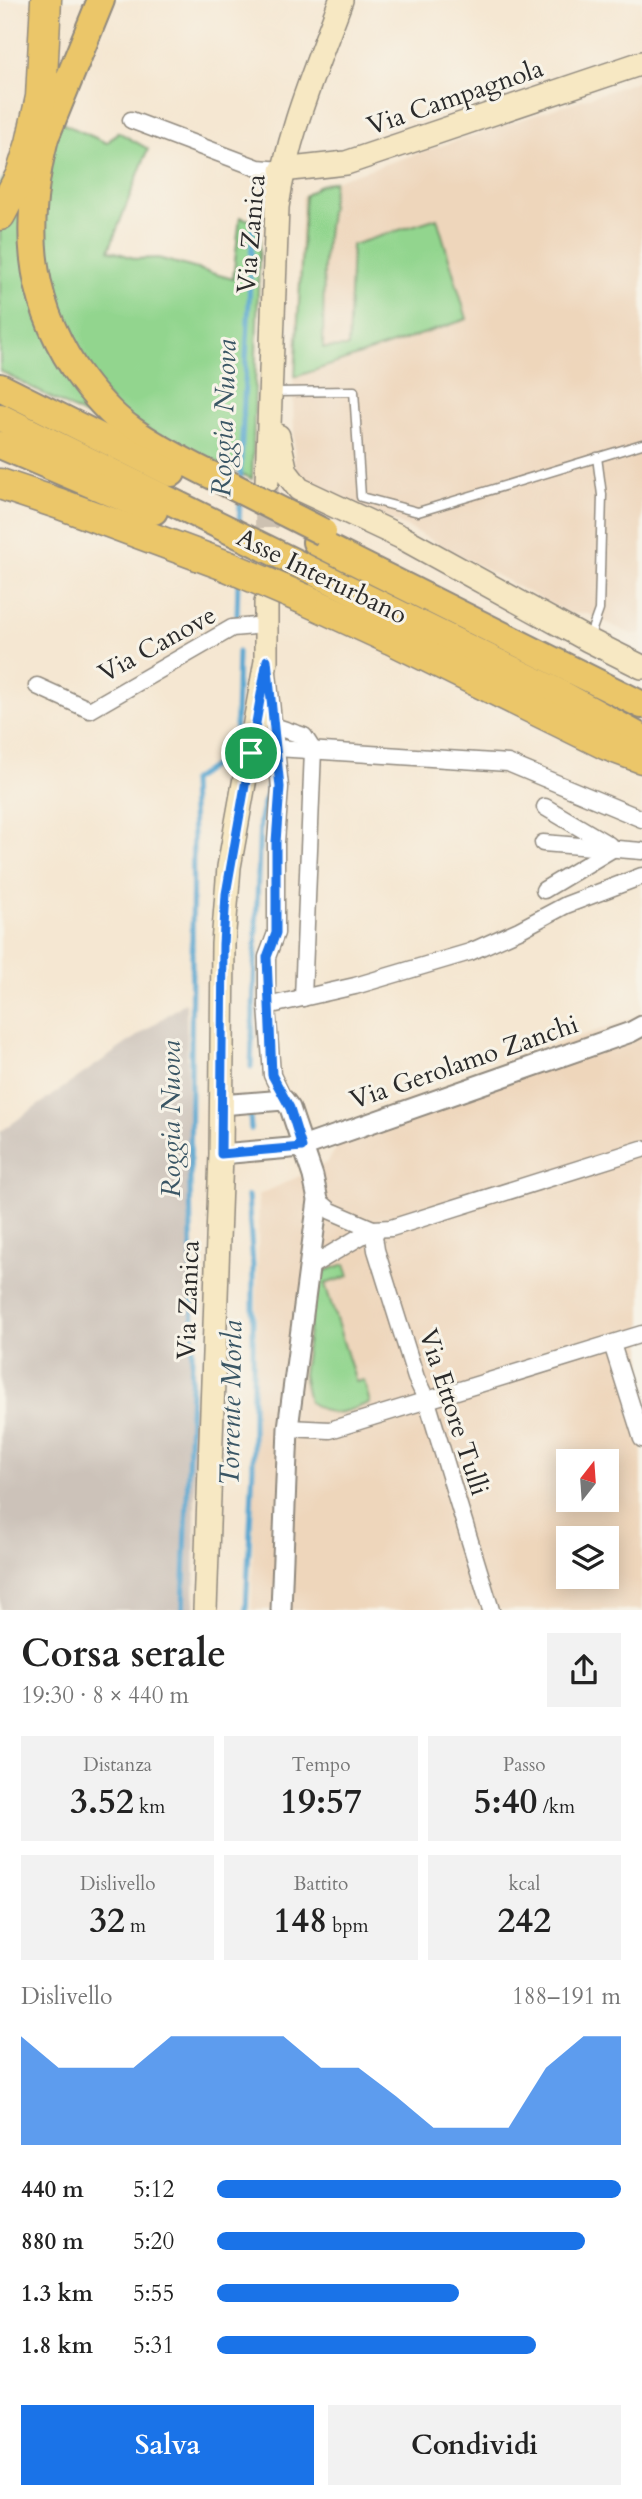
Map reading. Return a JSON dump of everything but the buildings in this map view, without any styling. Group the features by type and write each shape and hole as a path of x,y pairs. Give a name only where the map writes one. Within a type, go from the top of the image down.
{"highway":[{"path":"47,0 55,26 57,57 47,132 39,164 31,234 38,289 56,337 82,379 113,415 149,442 234,495"},
{"path":"0,215 21,175 31,144 41,97 47,0"},
{"path":"47,132 101,0"},
{"name":"Asse Interurbano","path":"0,387 319,537 383,575 642,705"},
{"name":"Asse Interurbano","path":"0,417 230,548"},
{"path":"0,444 302,582 607,744 639,743"},
{"path":"0,453 64,472"},
{"path":"0,484 60,503 230,548"}],"main road":[{"name":"Via Zanica","path":"267,481 277,207 282,170 341,0"},
{"name":"Via Campagnola","path":"282,170 346,163 642,63"},
{"path":"268,415 277,433 286,472 299,489 401,537 642,667"},
{"name":"Via Zanica","path":"205,1610 221,1154 226,894 267,660 253,621"}],"street":[{"path":"131,120 258,168 282,170"},
{"name":"Via Canove","path":"37,686 90,710 253,621"},
{"name":"Via Zanica","path":"267,660 280,787 276,842 276,933 267,957 267,1006 272,1075 284,1100"},
{"path":"274,726 304,736 313,750 303,998"},
{"path":"277,748 508,763 642,819"},
{"path":"545,807 614,848"},
{"path":"543,843 642,851"},
{"path":"544,890 614,848"},
{"path":"267,1006 325,993 470,952 566,905 642,876"},
{"name":"Via Gerolamo Zanchi","path":"221,1154 302,1147 642,1026"},
{"path":"221,1105 284,1100 290,1108 313,1176 318,1200 288,1428 281,1610"},
{"path":"318,1200 331,1211 373,1229 391,1228 642,1149"},
{"path":"309,1267 373,1229"},
{"name":"Via Ettore Tulli","path":"373,1229 376,1250 416,1378 427,1401 491,1610"},
{"path":"288,1428 330,1430 642,1334"},
{"path":"612,1344 642,1439"}],"lane":[{"path":"269,392 354,391 361,497 418,512 642,444"},
{"path":"589,640 599,610 603,495 597,457"}],"shaded area":[{"path":"642,80 642,633 633,635 588,614 569,614 407,527 295,479 293,392 302,196 318,186"},
{"path":"186,1002 195,1457 194,1610 0,1610 0,1132"},
{"path":"642,1014 642,1610 252,1610 259,1195 327,1163 354,1120"}],"green space":[{"path":"61,112 64,124 107,143 118,132 148,149 109,250 137,259 158,258 233,279 240,217 253,221 260,231 252,479 204,456 198,460 117,411 72,349 45,277 41,200"},
{"path":"28,148 28,274 120,434 0,371 0,183"},
{"path":"334,181 324,259 323,348 348,347 352,245 437,218 467,319 295,377 305,196 318,186"},
{"path":"345,1264 349,1276 325,1284 356,1382 364,1380 370,1403 332,1413 309,1402 303,1374 316,1278 325,1271"}],"waterway":[{"name":"Roggia Nuova","path":"240,480 253,221"},
{"name":"Roggia Nuova","path":"239,525 240,500"},
{"name":"Roggia Nuova","path":"237,616 238,581"},
{"name":"Roggia Nuova","path":"183,1610 193,1331 190,1185 193,837 191,781 235,751 238,652"},
{"path":"251,1067 260,819 269,783"},
{"name":"Torrente Morla","path":"250,1115 251,1129"},
{"name":"Torrente Morla","path":"246,1610 253,1468 253,1266 248,1196"}],"tunnel":[{"path":"266,596 267,487"}],"route":[{"path":"267,660 280,787 276,842 276,933 267,957 267,1006 272,1075 290,1108 302,1147 221,1154 226,894 251,753 267,660"}]}
